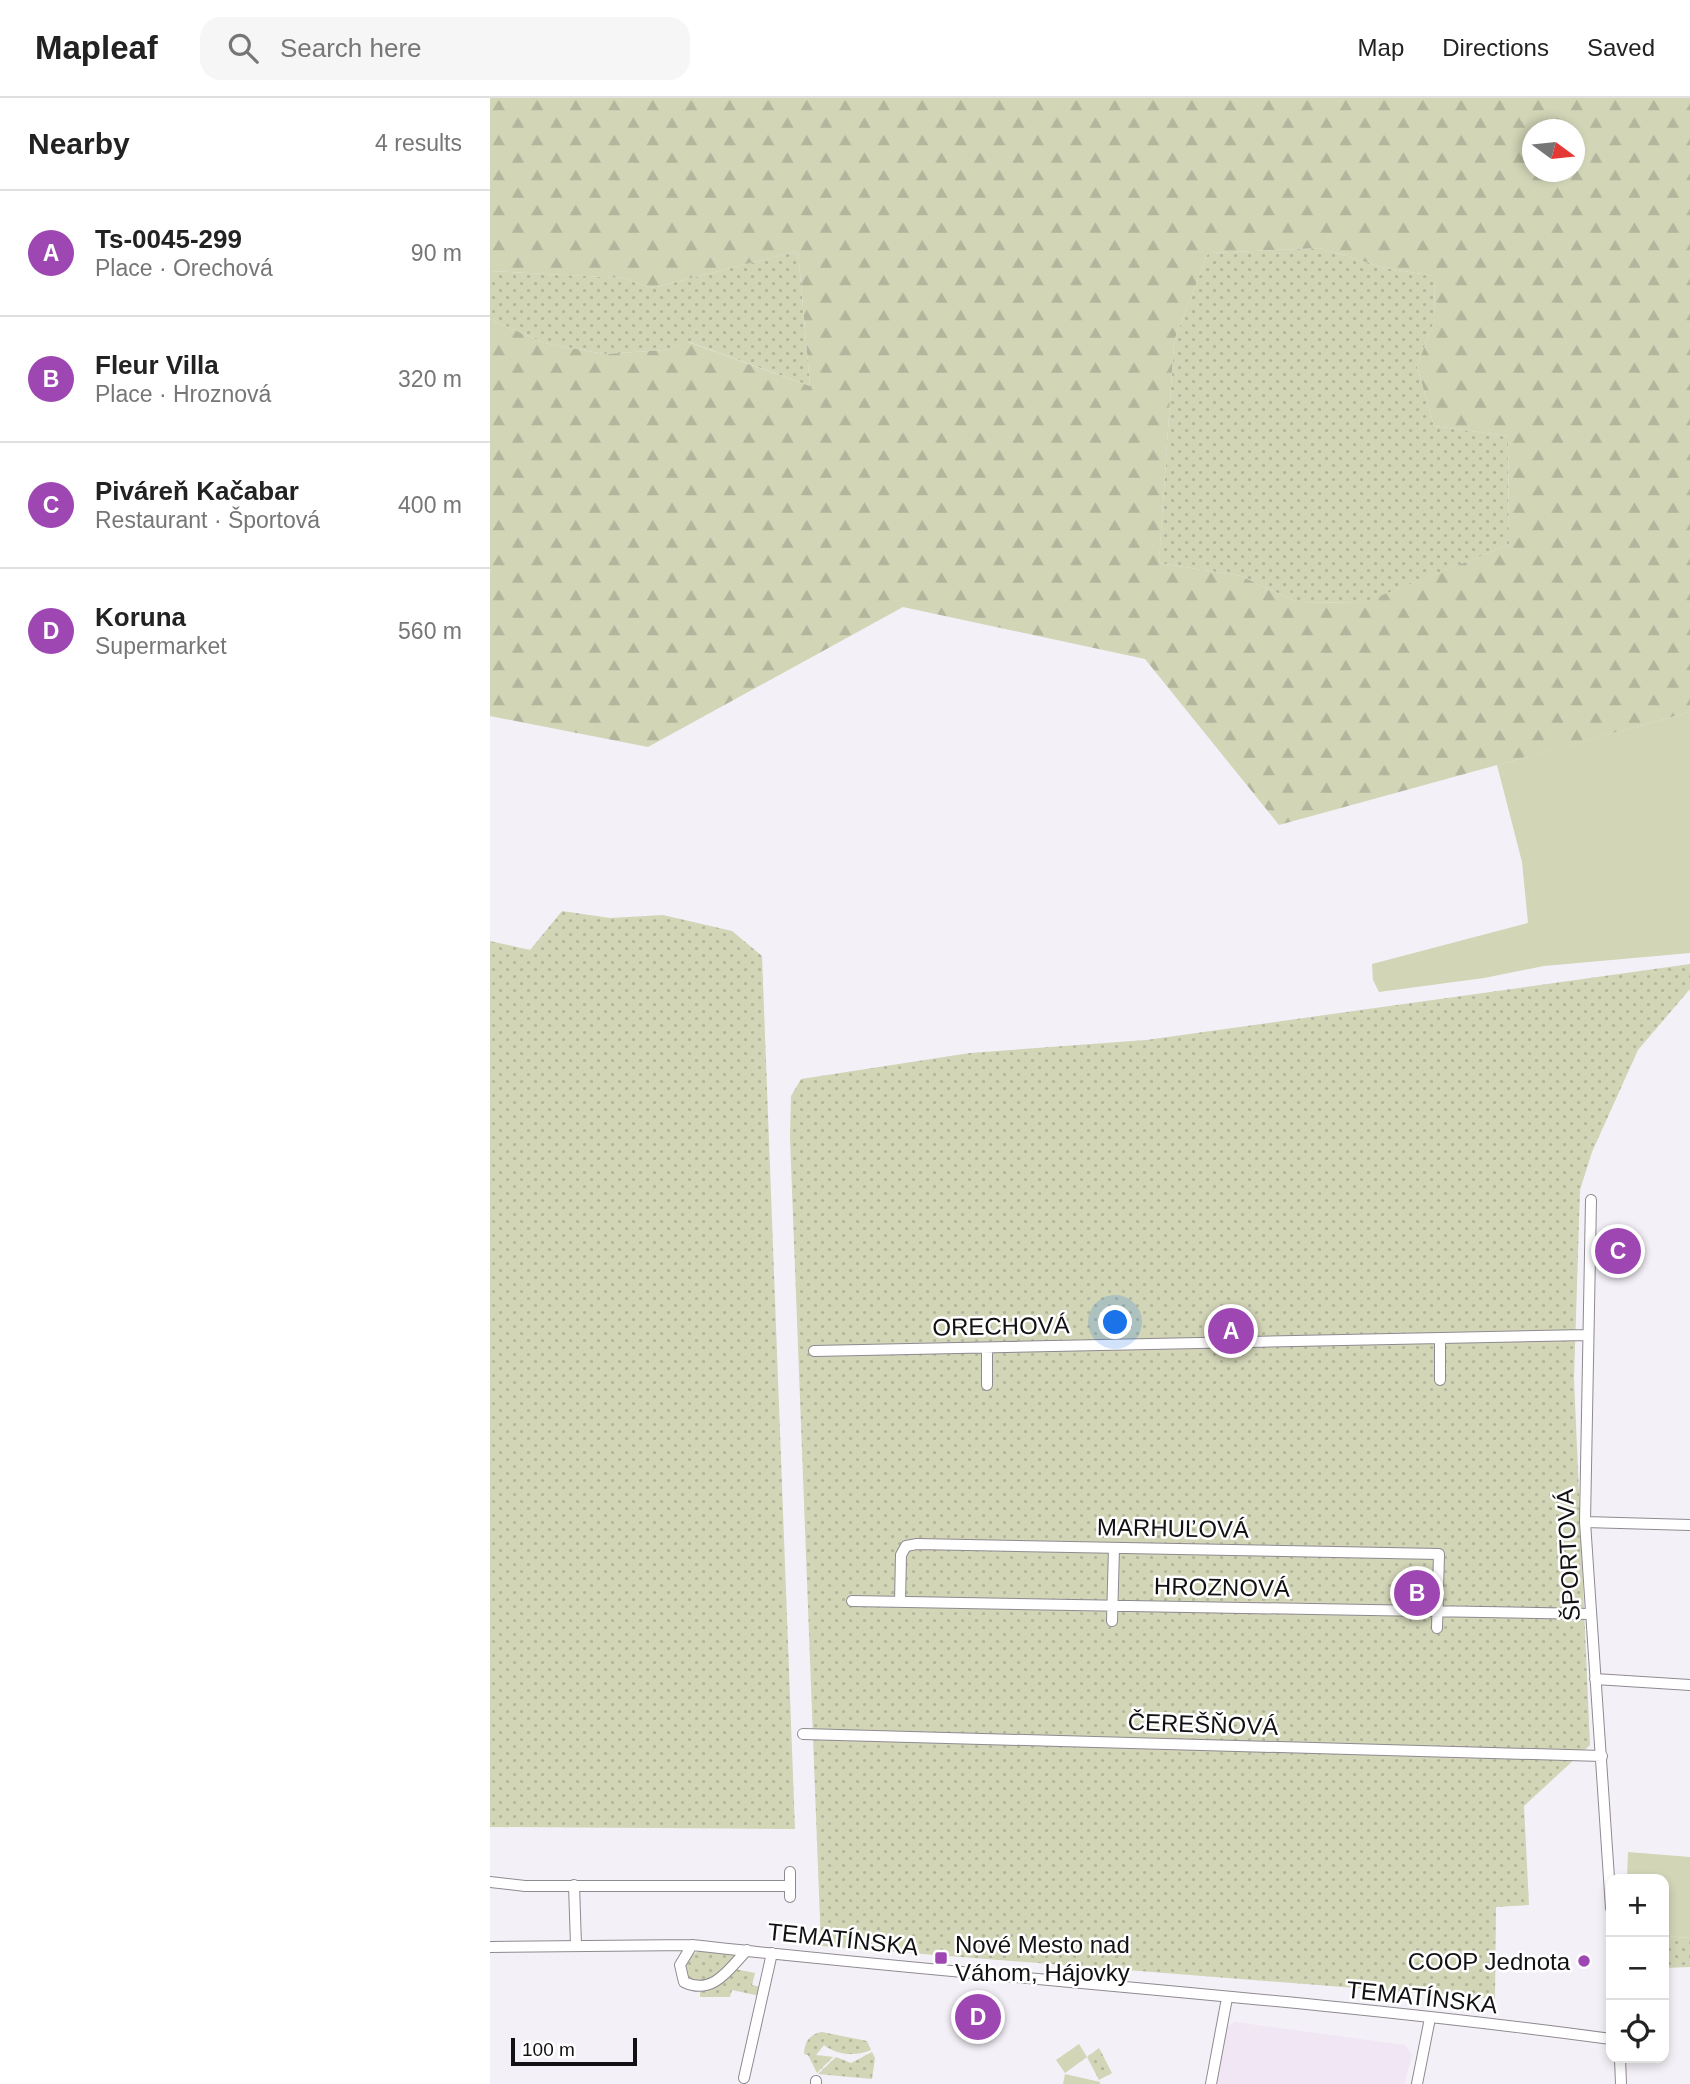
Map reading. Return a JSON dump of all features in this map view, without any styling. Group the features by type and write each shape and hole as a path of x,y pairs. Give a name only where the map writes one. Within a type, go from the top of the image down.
{"street":[{"name":"ŠPORTOVÁ","path":"1591,1200 1585,1522 1609,1874"},
{"name":"ORECHOVÁ","path":"814,1351 1587,1335"},
{"path":"1440,1338 1440,1380"},
{"path":"987,1348 988,1385"},
{"path":"1585,1522 1690,1525"},
{"name":"MARHUĽOVÁ","path":"900,1602 901,1555 906,1546 1231,1550 1439,1554 1437,1612"},
{"path":"1112,1621 1114,1548"},
{"name":"HROZNOVÁ","path":"852,1601 1591,1614"},
{"path":"1437,1612 1437,1628"},
{"path":"1595,1679 1690,1685"},
{"name":"ČEREŠŇOVÁ","path":"803,1734 1602,1756"},
{"path":"490,1882 790,1892 790,1872"},
{"path":"574,1885 576,1945"},
{"name":"TEMATÍNSKA","path":"692,1945 680,1965 684,1982 695,1987 707,1987 720,1979 747,1950"},
{"name":"TEMATÍNSKA","path":"490,1947 692,1945 1430,2018 1606,2038"},
{"path":"744,2078 772,1953"},
{"path":"1211,2084 1227,1998"},
{"path":"1417,2084 1430,2018"},
{"path":"1620,2063 1621,2084"}],"shaded area":[{"path":"1235,2022 1405,2045 1412,2055 1404,2084 1215,2084 1225,2028"}],"green space":[{"path":"490,98 1690,98 1690,712 1279,825 1145,659 903,607 648,747 490,716 490,319 544,343 604,354 664,350 688,342 810,386 798,251 652,288 624,278 490,271","holes":["1320,248 1385,268 1434,276 1435,319 1417,366 1434,426 1508,436 1509,545 1362,603 1297,602 1241,576 1159,563 1174,341 1208,253"]},
{"path":"1320,248 1385,268 1434,276 1435,319 1417,366 1434,426 1508,436 1509,545 1363,603 1297,602 1241,576 1159,563 1174,341 1208,253"},
{"path":"798,251 810,386 689,342 664,350 604,354 544,343 490,319 490,271 624,278 652,288"},
{"path":"1690,712 1690,953 1544,966 1484,978 1379,992 1373,980 1372,964 1528,923 1522,862 1497,765"},
{"path":"562,911 610,918 663,915 732,931 762,956 795,1829 490,1827 490,941 530,950"},
{"path":"1690,964 1690,989 1638,1050 1592,1152 1580,1190 1574,1379 1590,1745 1524,1806 1529,1905 1496,1907 1495,1999 821,1946 790,1138 791,1096 801,1079 970,1053 1146,1040"},
{"path":"1628,1852 1690,1857 1690,1938 1669,1936 1669,1874 1627,1874"},
{"path":"1669,1936 1690,1938 1690,1967 1669,1968"},
{"path":"699,1951 731,1952 735,1957 708,1982 694,1982 687,1975 685,1966 691,1955"},
{"path":"735,1969 755,1973 752,1985 761,1987 760,1996 732,1990 730,1997 700,1997 700,1992 718,1986"},
{"path":"822,2032 867,2041 871,2050 848,2054 824,2045 816,2055 833,2057 817,2073 804,2050 811,2037"},
{"path":"1079,2044 1087,2057 1065,2073 1056,2060"},
{"path":"1099,2048 1112,2073 1099,2080 1087,2057"},
{"path":"872,2052 875,2058 872,2079 818,2074 836,2057 851,2063"},
{"path":"1065,2074 1100,2082 1100,2084 1063,2084"}],"place":[{"name":"Piváreň Kačabar","path":"1618,1251"},
{"name":"Ts-0045-299","path":"1231,1331"},
{"name":"Fleur Villa","path":"1417,1593"},
{"name":"Nové Mesto nad Váhom, Hájovky","path":"941,1958"},
{"name":"COOP Jednota","path":"1584,1961"},
{"name":"Koruna","path":"978,2017"}]}
